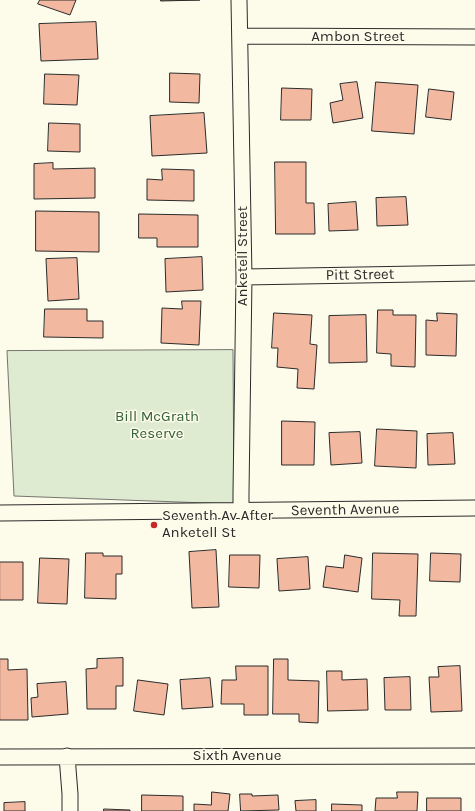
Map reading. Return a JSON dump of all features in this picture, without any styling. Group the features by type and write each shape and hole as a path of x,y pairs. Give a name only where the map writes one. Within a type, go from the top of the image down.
{"street":[{"name":"Anketell Street","path":"239,0 241,36 244,277 240,492 242,511"},
{"name":"Ambon Street","path":"241,36 475,37"},
{"name":"Pitt Street","path":"244,277 475,273"},
{"name":"Seventh Avenue","path":"0,514 475,508"},
{"path":"67,756 70,811"},
{"name":"Sixth Avenue","path":"0,757 475,756"}],"green space":[{"name":"Bill McGrath Reserve","path":"233,350 234,504 14,496 7,351"}],"building":[{"path":"40,0 76,0 70,15 38,4"},
{"path":"161,0 200,0 161,1"},
{"path":"96,22 98,59 41,61 39,24"},
{"path":"170,73 200,74 199,103 170,102"},
{"path":"45,74 79,75 77,105 44,104"},
{"path":"357,82 363,118 333,123 330,103 343,100 340,84"},
{"path":"376,82 418,85 414,134 372,131"},
{"path":"282,88 312,89 311,120 281,120"},
{"path":"429,89 454,92 451,120 426,117"},
{"path":"204,113 207,153 152,156 150,116"},
{"path":"49,123 80,124 80,152 48,151"},
{"path":"275,162 306,162 306,203 314,203 315,234 276,234"},
{"path":"53,163 53,169 95,168 95,198 34,199 34,164"},
{"path":"162,169 194,170 194,201 147,200 147,179 162,180"},
{"path":"406,197 408,225 377,226 376,198"},
{"path":"356,202 358,230 329,231 328,204"},
{"path":"36,211 99,212 99,252 36,251"},
{"path":"139,214 198,215 198,247 157,247 157,238 139,238"},
{"path":"202,257 203,290 166,292 165,259"},
{"path":"77,258 79,299 48,301 46,259"},
{"path":"182,301 201,301 199,345 161,343 162,308 182,309"},
{"path":"45,309 87,309 87,321 103,321 103,338 44,337"},
{"path":"378,310 393,310 393,315 416,315 415,367 391,366 391,354 377,353"},
{"path":"274,313 312,315 310,344 317,345 314,389 297,388 298,369 277,367 278,348 272,348"},
{"path":"437,313 457,314 456,356 426,355 426,320 437,321"},
{"path":"366,315 367,362 329,363 329,316"},
{"path":"282,421 315,422 314,465 282,465"},
{"path":"377,429 417,431 416,468 375,466"},
{"path":"360,432 362,463 331,465 329,433"},
{"path":"453,433 455,464 428,465 427,434"},
{"path":"216,550 219,607 192,608 189,552"},
{"path":"86,553 103,553 103,556 122,556 122,574 116,574 116,599 85,598"},
{"path":"373,553 418,554 416,616 399,616 400,600 372,599"},
{"path":"431,553 461,554 460,582 430,581"},
{"path":"230,555 260,555 259,588 229,587"},
{"path":"345,555 362,558 358,592 323,587 326,566 343,568"},
{"path":"308,557 310,589 279,591 277,559"},
{"path":"40,558 69,559 67,604 38,603"},
{"path":"0,562 23,562 23,600 0,600"},
{"path":"123,658 123,686 116,686 116,709 87,709 86,669 97,668 97,659"},
{"path":"0,659 8,659 8,670 27,669 28,720 0,720"},
{"path":"274,659 288,659 288,680 319,681 318,723 299,722 299,714 273,714"},
{"path":"236,666 268,666 268,715 244,715 244,704 221,704 222,680 236,680"},
{"path":"460,666 462,711 431,712 429,677 439,677 438,667"},
{"path":"327,671 342,671 342,680 367,679 368,710 328,711"},
{"path":"410,677 411,710 385,710 384,678"},
{"path":"210,678 213,707 182,709 180,680"},
{"path":"138,680 168,684 164,715 134,711"},
{"path":"66,682 68,714 32,717 31,698 38,697 37,684"},
{"path":"212,792 230,794 228,811 194,811 194,804 211,805"},
{"path":"397,792 418,792 417,811 375,811 376,798 397,798"},
{"path":"240,794 252,794 252,796 278,795 279,810 241,811"},
{"path":"142,795 183,796 183,811 142,811"},
{"path":"427,798 461,798 461,811 427,811"},
{"path":"316,800 316,811 296,811 295,801"},
{"path":"25,802 25,811 4,811 4,803"},
{"path":"332,804 362,805 362,811 332,811"},
{"path":"104,809 130,810 130,811 104,811"}],"place":[{"name":"Seventh Av After Anketell St","path":"154,525"}]}
